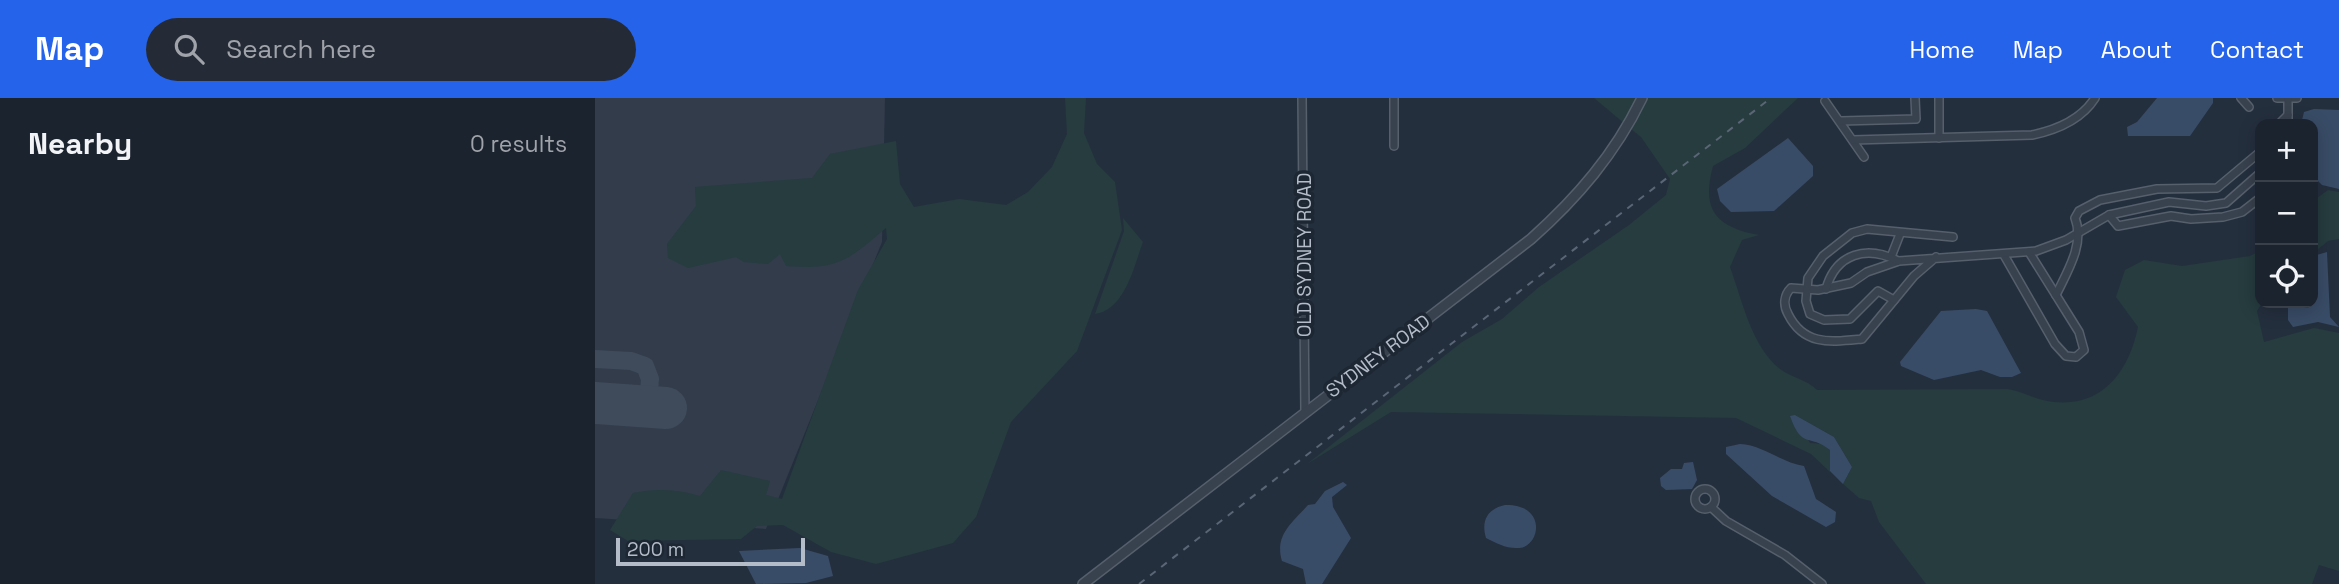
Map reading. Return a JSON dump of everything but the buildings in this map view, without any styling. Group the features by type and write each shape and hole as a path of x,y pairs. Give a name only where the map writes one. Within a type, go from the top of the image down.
{"street":[{"name":"OLD SYDNEY ROAD","path":"1302,98 1305,412"},
{"path":"1394,98 1394,146"},
{"name":"SYDNEY ROAD","path":"1083,584 1558,215 1609,156 1642,98"},
{"path":"1841,121 1916,119 1915,98"},
{"path":"1939,138 1940,98"},
{"path":"1853,141 2032,135 2055,130 2070,122 2095,98"},
{"path":"2241,98 2249,107"},
{"path":"2277,98 2293,99 2288,119"},
{"path":"1825,101 1864,157"},
{"path":"2056,295 2075,251 2078,233 2075,218 2079,211 2100,200 2157,189 2217,188 2255,156"},
{"path":"1936,257 1922,267 1862,339 1827,340 1805,337 1795,328 1785,310 1787,291 1826,289 1851,283 1867,272 1899,261 1936,257 2029,252 2078,233 2109,215 2169,202 2206,206 2226,203 2255,177"},
{"path":"2109,215 2118,226 2126,227 2171,216 2209,219 2242,212 2255,202"},
{"path":"1894,300 1878,291 1850,319 1824,320 1810,314 1806,290 1808,278 1823,256 1852,233 1867,229 1953,237"},
{"path":"1891,257 1900,234"},
{"path":"1826,289 1830,273 1844,260 1864,252 1899,261"},
{"path":"2004,255 2055,344 2066,356 2075,357 2084,350 2079,332 2029,252"},
{"path":"1711,506 1726,521 1785,555 1822,584"}],"shaded area":[{"path":"595,98 885,98 882,242 766,529 595,518"}],"green space":[{"path":"1065,98 1086,98 1084,133 1097,164 1115,182 1122,230 1077,351 1011,422 976,517 953,543 876,564 831,552 783,525 757,526 741,539 628,541 610,530 633,493 667,490 700,496 721,470 770,481 766,495 782,499 858,290 887,239 886,228 851,256 818,266 786,266 780,254 768,264 744,262 736,257 688,268 668,258 667,244 696,206 695,187 812,178 830,154 896,141 900,184 914,207 959,199 1006,205 1028,192 1052,167 1067,134"},
{"path":"1594,98 1638,98 1625,124"},
{"path":"1645,98 1798,98 1745,148 1713,166 1709,194 1715,214 1722,221 1744,232 1759,235 1742,240 1730,267 1749,321 1762,348 1780,369 1817,390 2007,389 2054,402 2087,399 2111,383 2128,358 2134,343 2138,327 2116,297 2125,270 2144,260 2182,266 2255,254 2255,308 2259,308 2257,311 2264,342 2314,328 2339,333 2339,571 2319,565 2312,584 1926,584 1879,522 1871,501 1859,498 1843,484 1852,467 1834,437 1795,415 1810,443 1823,444 1830,450 1830,472 1811,454 1736,418 1391,412 1307,464 1462,342 1502,319 1539,287 1629,225 1666,195 1670,179 1641,137 1631,129"},
{"path":"2328,190 2339,192 2339,239 2328,241 2318,249 2318,245 2318,197"},
{"path":"1123,218 1143,242 1121,296 1105,311 1095,314 1124,231"}],"water":[{"path":"2157,98 2213,98 2213,103 2190,136 2128,136 2127,127 2137,122"},
{"path":"2314,109 2339,110 2339,189 2322,185 2318,181 2318,119 2302,119 2304,112"},
{"path":"1788,138 1813,166 1813,176 1774,211 1731,212 1720,201 1717,189"},
{"path":"2327,252 2330,317 2339,327 2318,322 2293,327 2288,320 2288,308 2318,308 2318,255"},
{"path":"1941,311 1987,311 2021,373 2012,377 2000,377 1981,370 1934,380 1901,366 1900,362"},
{"path":"1795,415 1834,437 1852,467 1843,484 1830,471 1830,450 1798,433 1790,416"},
{"path":"1740,444 1756,447 1804,466 1816,499 1836,512 1835,522 1826,527 1772,496 1726,454 1726,447"},
{"path":"1693,462 1697,480 1692,489 1666,490 1661,486 1660,478 1671,469 1682,469 1684,463"},
{"path":"1343,482 1347,485 1332,497 1333,507 1351,538 1322,584 1306,584 1303,569 1282,561 1280,552 1283,536 1308,505 1315,504 1325,491"},
{"path":"1505,505 1528,511 1534,518 1535,534 1526,546 1510,548 1486,538 1484,526 1487,517 1494,509"},
{"path":"800,548 828,556 833,576 806,583 756,584 739,551"}],"taxiway":[{"path":"595,359 631,361 645,366 650,379 648,407"}],"runway":[{"path":"595,403 666,408"}],"railway":[{"path":"1139,584 1771,98"}]}
